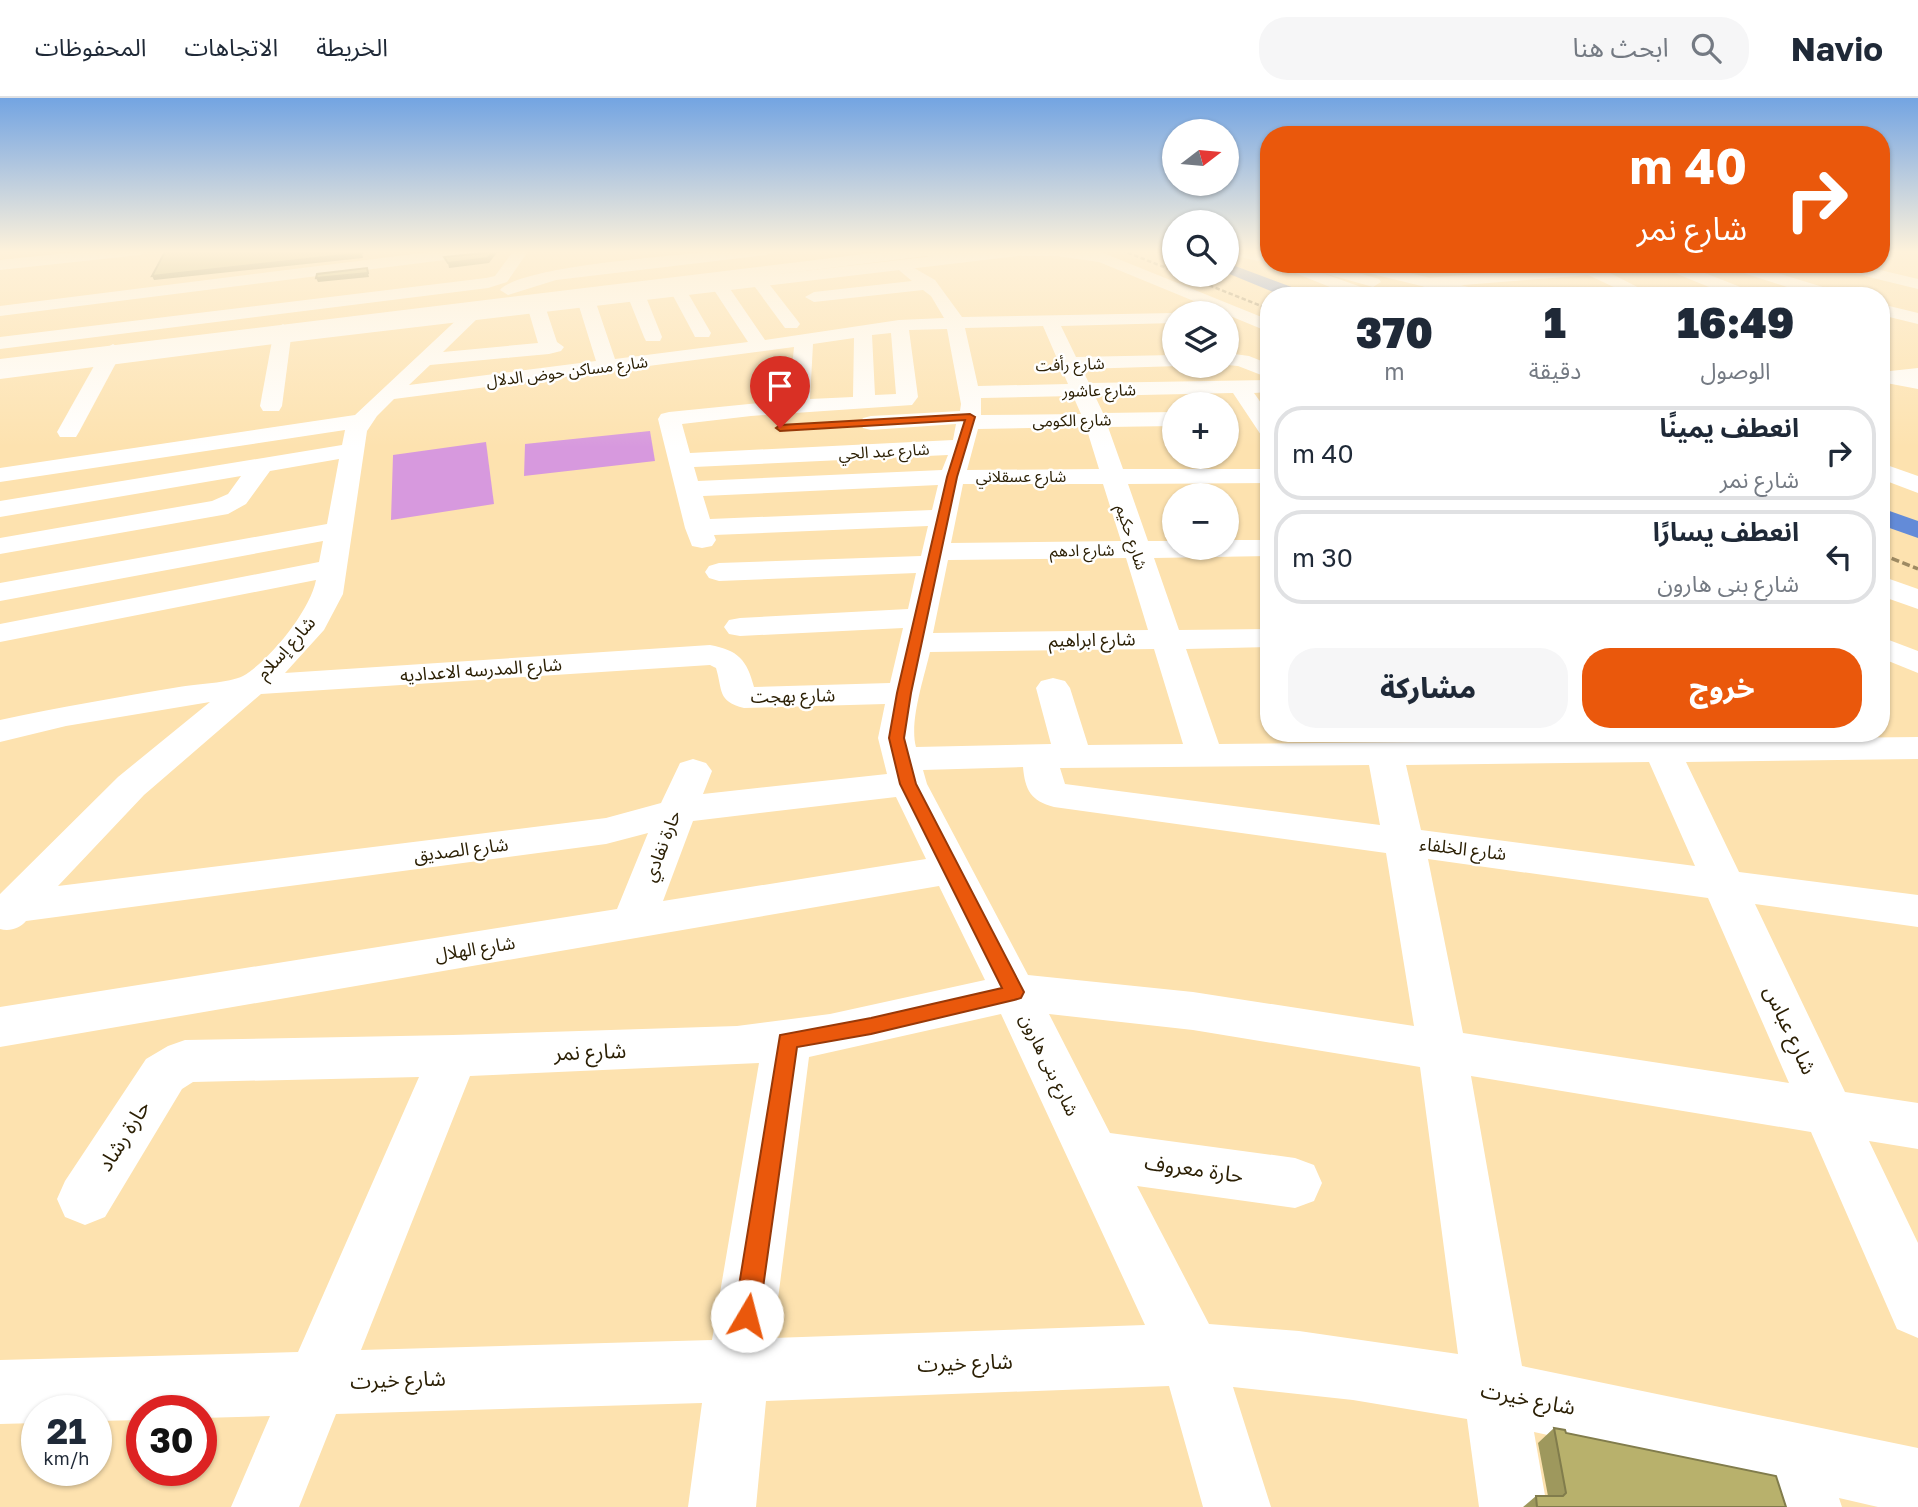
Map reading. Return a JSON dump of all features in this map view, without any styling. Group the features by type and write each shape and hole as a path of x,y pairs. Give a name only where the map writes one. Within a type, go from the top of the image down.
{"main road":[{"path":"0,342 216,316"},
{"path":"0,365 56,354 377,316"},
{"path":"282,334 402,316"},
{"path":"0,372 402,316"},
{"path":"0,509 262,465 357,435 387,394 477,316"},
{"path":"539,316 549,348"},
{"path":"594,316 607,342 608,366"},
{"path":"642,316 647,338 747,328 798,332"},
{"path":"692,316 702,333"},
{"path":"739,316 747,328 758,364 751,409"},
{"path":"785,316 798,332 799,406"},
{"name":"شارع مساكن حوض الدلال","path":"387,394 686,356 758,364 798,332 854,333 899,325 937,323 935,316"},
{"name":"شارع بنى هارون","path":"936,316 967,413 904,693 897,738 904,772 1191,1354 1237,1507"},
{"path":"1023,316 1053,329 1155,344 1179,388"},
{"path":"1239,322 1260,326"},
{"path":"1239,323 1260,329"},
{"path":"899,325 906,399 751,409 669,419 700,534 939,544"},
{"name":"شارع حكيم","path":"1053,329 1056,364 1082,390 1095,420 1205,756"},
{"path":"854,333 864,403"},
{"path":"271,406 282,334"},
{"path":"23,339 7,348 56,354"},
{"path":"424,360 607,342"},
{"name":"شارع رأفت","path":"1056,364 1155,344"},
{"path":"0,372 56,354"},
{"path":"0,356 110,355"},
{"path":"68,432 110,355"},
{"path":"686,356 695,415"},
{"path":"1239,360 1260,365"},
{"path":"1890,376 1918,374"},
{"path":"1890,378 1918,383"},
{"name":"شارع عاشور","path":"967,413 1082,390 1260,386"},
{"path":"1239,387 1256,422"},
{"name":"شارع الكومى","path":"672,434 967,413 1095,420 1162,419"},
{"name":"شارع عبد الحي","path":"680,461 967,413"},
{"name":"شارع عسقلاني","path":"689,489 967,413 1112,476 1260,476"},
{"path":"0,475 357,435"},
{"name":"شارع إسلام","path":"6,915 131,786 252,685 286,654 313,623 328,594 357,435"},
{"path":"1890,462 1918,472"},
{"path":"0,546 230,504 241,495 262,465"},
{"path":"1890,474 1918,487"},
{"path":"1890,479 1918,487"},
{"path":"0,592 339,530"},
{"path":"719,572 939,544"},
{"name":"شارع ادهم","path":"939,544 1136,550 1260,548"},
{"path":"0,633 333,568"},
{"path":"1890,589 1918,600"},
{"name":"شارع ابراهيم","path":"740,627 1166,639 1260,638"},
{"path":"1890,650 1918,663"},
{"name":"شارع المدرسه الاعداديه","path":"0,730 66,716 252,685 710,656"},
{"name":"شارع بهجت","path":"710,656 725,658 730,662 739,696 749,699 904,693"},
{"name":"شارع الخلفاء","path":"1053,688 1056,756 1044,787 1054,795 1918,911"},
{"name":"شارع الصديق","path":"6,915 606,831 638,825 675,811 904,772 1056,756 1385,754 1477,743 1662,750 1824,742"},
{"name":"شارع الصديق","path":"1852,742 1917,750"},
{"name":"شارع عباس","path":"1662,750 1918,1308"},
{"path":"1385,754 1405,842 1442,1051 1513,1507"},
{"name":"حارة نفادي","path":"633,922 693,771"},
{"name":"شارع الهلال","path":"0,1027 950,870"},
{"name":"شارع نمر","path":"164,1074 186,1061 686,1049 788,1041 871,1026 1014,992 1192,1011 1918,1126"},
{"path":"722,1507 738,1371 788,1041"},
{"path":"265,1507 453,1056"},
{"name":"حارة رشاد","path":"85,1199 164,1074"},
{"name":"حارة معروف","path":"1094,1155 1295,1182"},
{"name":"شارع خيرت","path":"0,1391 738,1371 1191,1354 1322,1364 1495,1392 1798,1480 1918,1482"}],"shaded area":[{"path":"650,431 655,461 524,476 525,444"},
{"path":"486,442 494,504 391,520 393,455"}],"building":[{"path":"1554,1428 1565,1430 1566,1433 1776,1476 1786,1507 1537,1507 1536,1496 1563,1496 1566,1493"}],"waterway":[{"path":"1890,519 1918,530"}],"railway":[{"path":"1890,558 1918,569"}],"route":[{"path":"747,1316 788,1041 871,1026 1014,992 908,784 897,738 904,693 952,477 970,417 780,428"}]}
